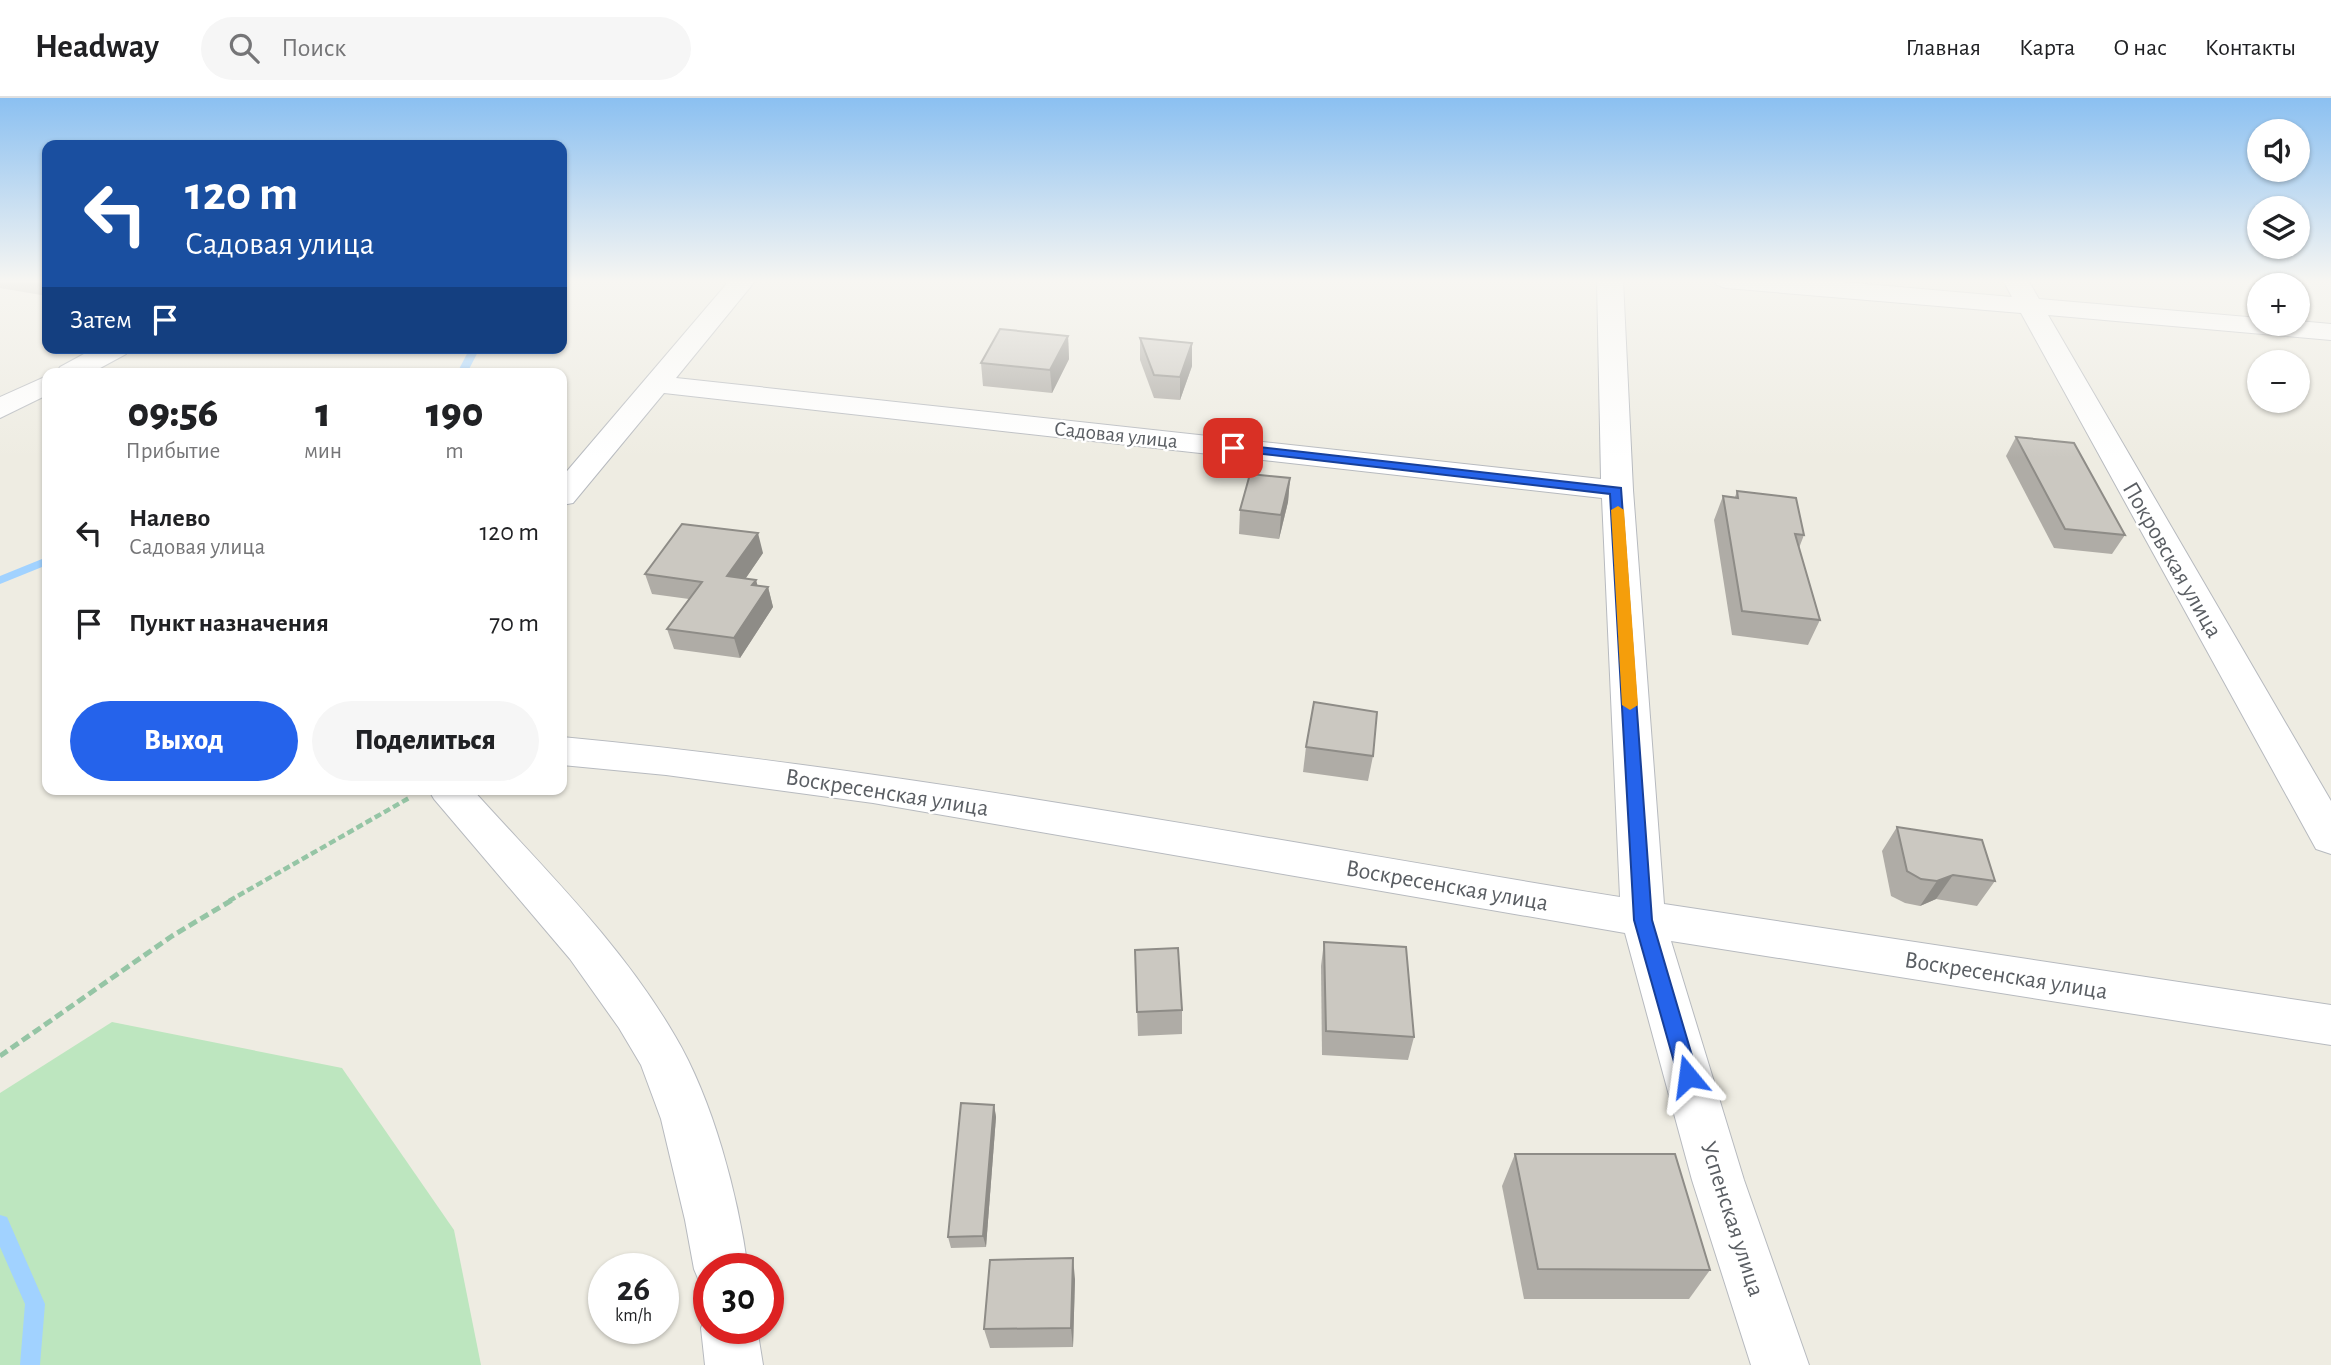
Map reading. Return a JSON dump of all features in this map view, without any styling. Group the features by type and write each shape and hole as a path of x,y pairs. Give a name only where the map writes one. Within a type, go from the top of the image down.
{"street":[{"path":"567,490 695,339"},
{"name":"Успенская улица","path":"1612,339 1617,491 1643,920 1717,1180 1780,1365"},
{"name":"Покровская улица","path":"2048,339 2331,838"},
{"path":"79,368 105,354"},
{"name":"Садовая улица","path":"657,384 1617,491"},
{"path":"0,409 42,387"},
{"name":"Воскресенская улица","path":"567,751 632,757 895,792 1643,920 2331,1025"},
{"path":"433,795 500,851 554,905 612,978 659,1051 688,1119 718,1253"},
{"path":"731,1344 734,1365"}],"path":[{"path":"0,1056 172,936 285,868 427,795"}],"green space":[{"path":"112,1022 342,1068 454,1230 481,1365 0,1365 0,1093"}],"building":[{"path":"994,339 1066,339 1050,370 981,363"},
{"path":"1140,339 1192,343 1180,377 1154,375"},
{"path":"2016,437 2074,443 2125,535 2065,529"},
{"path":"1250,474 1290,478 1281,515 1240,510"},
{"path":"1737,491 1796,498 1804,535 1795,534 1820,620 1742,611 1723,496 1738,498"},
{"path":"682,524 758,533 727,576 756,580 752,585 768,587 734,638 667,629 702,582 645,574"},
{"path":"1314,702 1377,712 1373,756 1306,747"},
{"path":"1897,827 1982,840 1995,881 1953,875 1937,881 1921,879 1907,871"},
{"path":"1324,942 1406,947 1414,1037 1326,1031"},
{"path":"1178,948 1182,1010 1137,1012 1135,950"},
{"path":"961,1103 994,1105 983,1236 948,1237"},
{"path":"1515,1154 1675,1154 1710,1270 1538,1269"},
{"path":"1073,1258 1071,1328 984,1329 990,1260"}],"waterway":[{"path":"465,368 472,354"},
{"path":"0,580 42,563"},
{"path":"0,1224 35,1304 30,1365"}],"slow traffic":[{"path":"1618,510 1630,705"}],"route":[{"path":"1233,448 1617,491 1643,920 1688,1076"}]}
